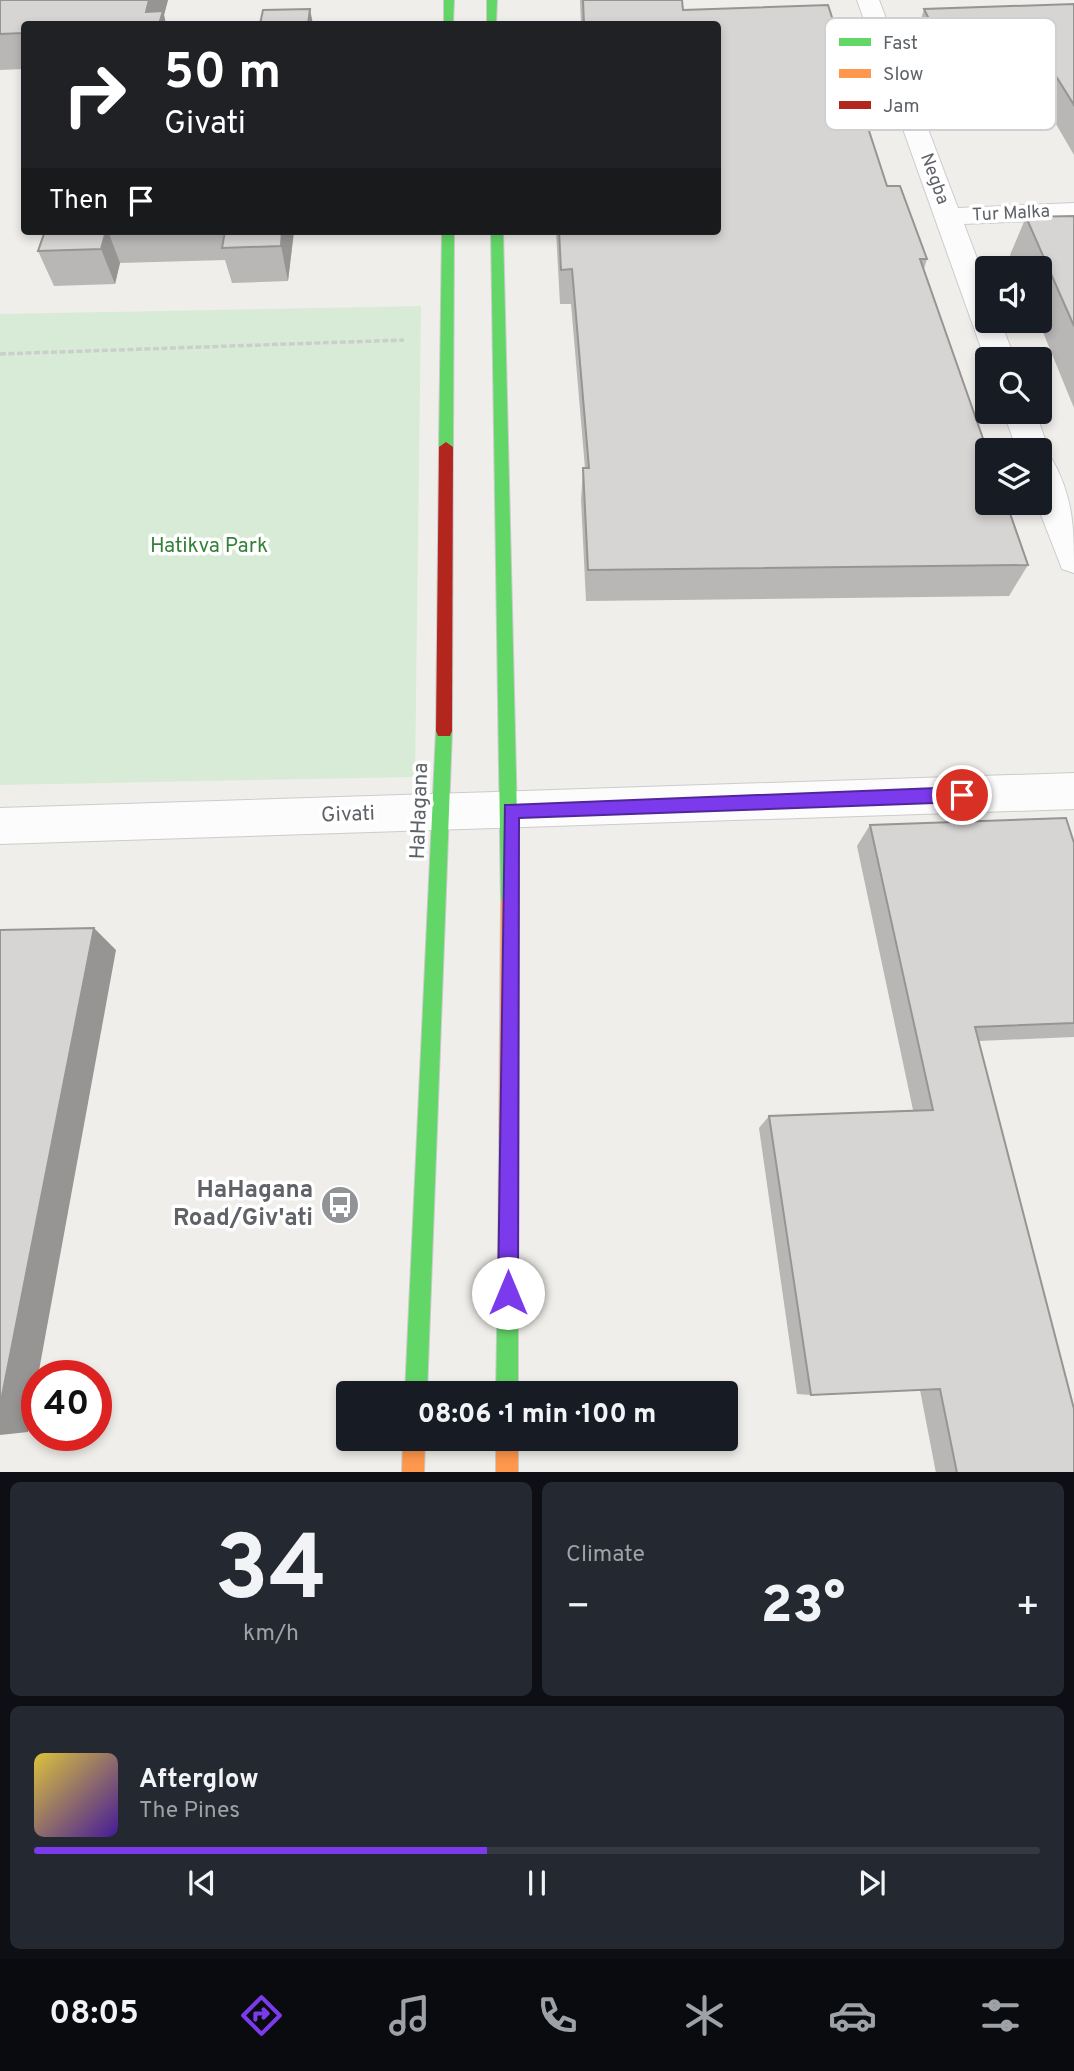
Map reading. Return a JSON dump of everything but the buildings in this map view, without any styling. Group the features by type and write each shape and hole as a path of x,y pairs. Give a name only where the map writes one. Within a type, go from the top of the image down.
{"street":[{"path":"449,21 450,0"},
{"path":"492,0 492,21"},
{"name":"Negba","path":"868,0 875,18"},
{"name":"Negba","path":"915,130 996,347"},
{"name":"Tur Malka","path":"947,217 1074,211"},
{"name":"HaHagana","path":"417,1381 442,812 448,235"},
{"path":"497,235 510,811 508,1381"},
{"path":"1052,500 1074,560"},
{"name":"Givati","path":"0,826 1074,791"},
{"path":"413,1472 414,1451"},
{"path":"507,1451 507,1472"}],"path":[{"path":"0,354 447,339"}],"green space":[{"name":"Hatikva Park","path":"421,306 415,777 0,785 0,314"}],"traffic: fast":[{"path":"449,0 449,21"},
{"path":"492,0 492,21"},
{"path":"446,447 448,235"},
{"path":"497,235 510,901"},
{"path":"417,1381 444,731"},
{"path":"507,1381 508,1274"}],"traffic: slow":[{"path":"508,1274 510,901"},
{"path":"413,1472 414,1451"},
{"path":"507,1451 507,1472"}],"traffic: jam":[{"path":"444,731 446,447"}],"place":[{"name":"HaHagana Road/Giv'ati","path":"340,1205"}],"route":[{"path":"508,1293 510,811 962,795"}]}
